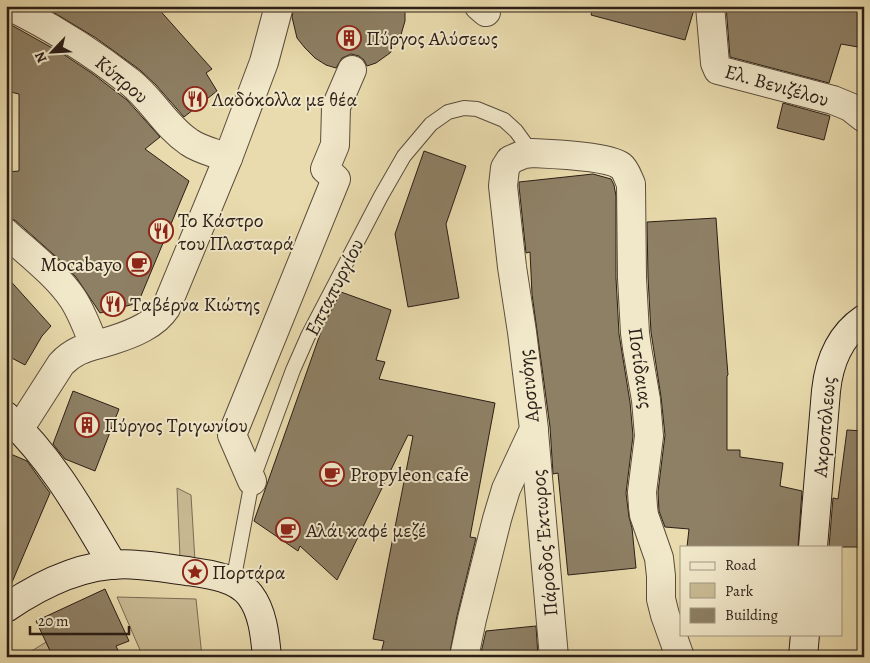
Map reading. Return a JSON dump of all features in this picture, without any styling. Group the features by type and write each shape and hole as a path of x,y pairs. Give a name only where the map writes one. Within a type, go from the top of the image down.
{"street":[{"path":"114,565 58,475 35,445 13,422 66,358 79,350 131,334 146,326 165,311 228,158 264,62 279,6"},
{"name":"Ελ. Βενιζέλου","path":"710,6 716,67 718,70 833,100 850,107 864,118"},
{"name":"Κύπρου","path":"12,7 65,37 130,82 146,97 171,127 190,143 228,158"},
{"path":"252,481 232,435 336,179 325,169 335,145 336,107 352,70"},
{"name":"Αρσινόης","path":"464,657 499,512 506,490 534,429 506,223 503,178 505,168 510,160 532,153"},
{"name":"Ποτίδαιας","path":"532,153 586,157 612,162 621,166 631,184 632,278 635,333 647,406 649,436 642,492 643,507 644,516 660,558 661,599 680,657"},
{"path":"6,233 64,288 78,308 94,345"},
{"name":"Ακροπόλεως","path":"814,546 829,369 835,352 843,339 852,328 864,319"},
{"name":"Πάροδος Έκτωρος","path":"534,429 554,657"},
{"path":"6,608 40,587 93,568 136,564 195,572 215,576 242,590 258,609 267,657"},
{"path":"803,657 805,636"}],"lane":[{"name":"Επταπυργίου","path":"242,590 252,481 293,370 308,336 404,156 431,124 448,112 464,108 477,109 504,120 516,131 532,153"}],"green space":[{"path":"177,488 191,495 195,561 180,557"},
{"path":"117,597 196,599 202,657 143,657"},
{"path":"46,642 53,657 22,657"}],"building":[{"path":"43,6 156,6 212,69 206,73 217,91 184,117 140,70 96,38"},
{"name":"Πύργος Αλύσεως","path":"294,6 405,6 405,21 400,38 390,53 376,63 367,66 359,56 351,54 342,58 336,68 326,65 315,58 297,38 292,17"},
{"path":"593,6 695,6 685,40 591,15"},
{"path":"726,6 864,6 864,48 841,44 829,83 730,57"},
{"path":"6,22 63,54 127,100 160,137 145,149 189,181 138,303 100,313 76,277 62,262 16,221 6,218 6,172 19,171 19,94 6,91"},
{"path":"783,103 830,116 824,140 777,128"},
{"path":"424,151 466,166 446,224 459,298 408,307 395,234"},
{"path":"593,174 611,179 616,196 616,278 619,334 630,402 633,436 626,493 636,568 568,575 558,473 553,474 550,427 532,294 530,252 526,253 519,182"},
{"path":"716,218 728,375 727,450 740,450 740,457 783,463 780,486 802,491 798,546 687,546 689,529 665,527 659,511 658,492 665,435 651,332 647,222"},
{"path":"6,276 51,326 42,336 25,365 6,355"},
{"path":"341,292 391,310 376,360 385,362 379,379 495,403 470,537 476,538 449,657 380,657 384,641 373,639 413,436 408,435 337,580 300,546 298,551 254,521 323,326"},
{"name":"Πύργος Τριγωνίου","path":"73,391 119,409 95,471 65,459 53,444"},
{"path":"847,430 864,431 864,547 829,546 833,498 838,499"},
{"path":"6,452 27,461 50,493 10,587 6,589"},
{"path":"105,589 129,641 116,646 121,657 53,657 36,621"},
{"path":"536,626 538,657 480,657 486,631"}],"place":[{"name":"Πύργος Αλύσεως","path":"349,38"},
{"name":"Λαδόκολλα με θέα","path":"195,99"},
{"name":"Το Κάστρο του Πλασταρά","path":"161,231"},
{"name":"Mocabayo","path":"139,264"},
{"name":"Ταβέρνα Κιώτης","path":"113,304"},
{"name":"Πύργος Τριγωνίου","path":"87,425"},
{"name":"Propyleon cafe","path":"332,474"},
{"name":"Αλάι καφέ μεζέ","path":"288,530"},
{"name":"Πορτάρα","path":"195,572"}]}
